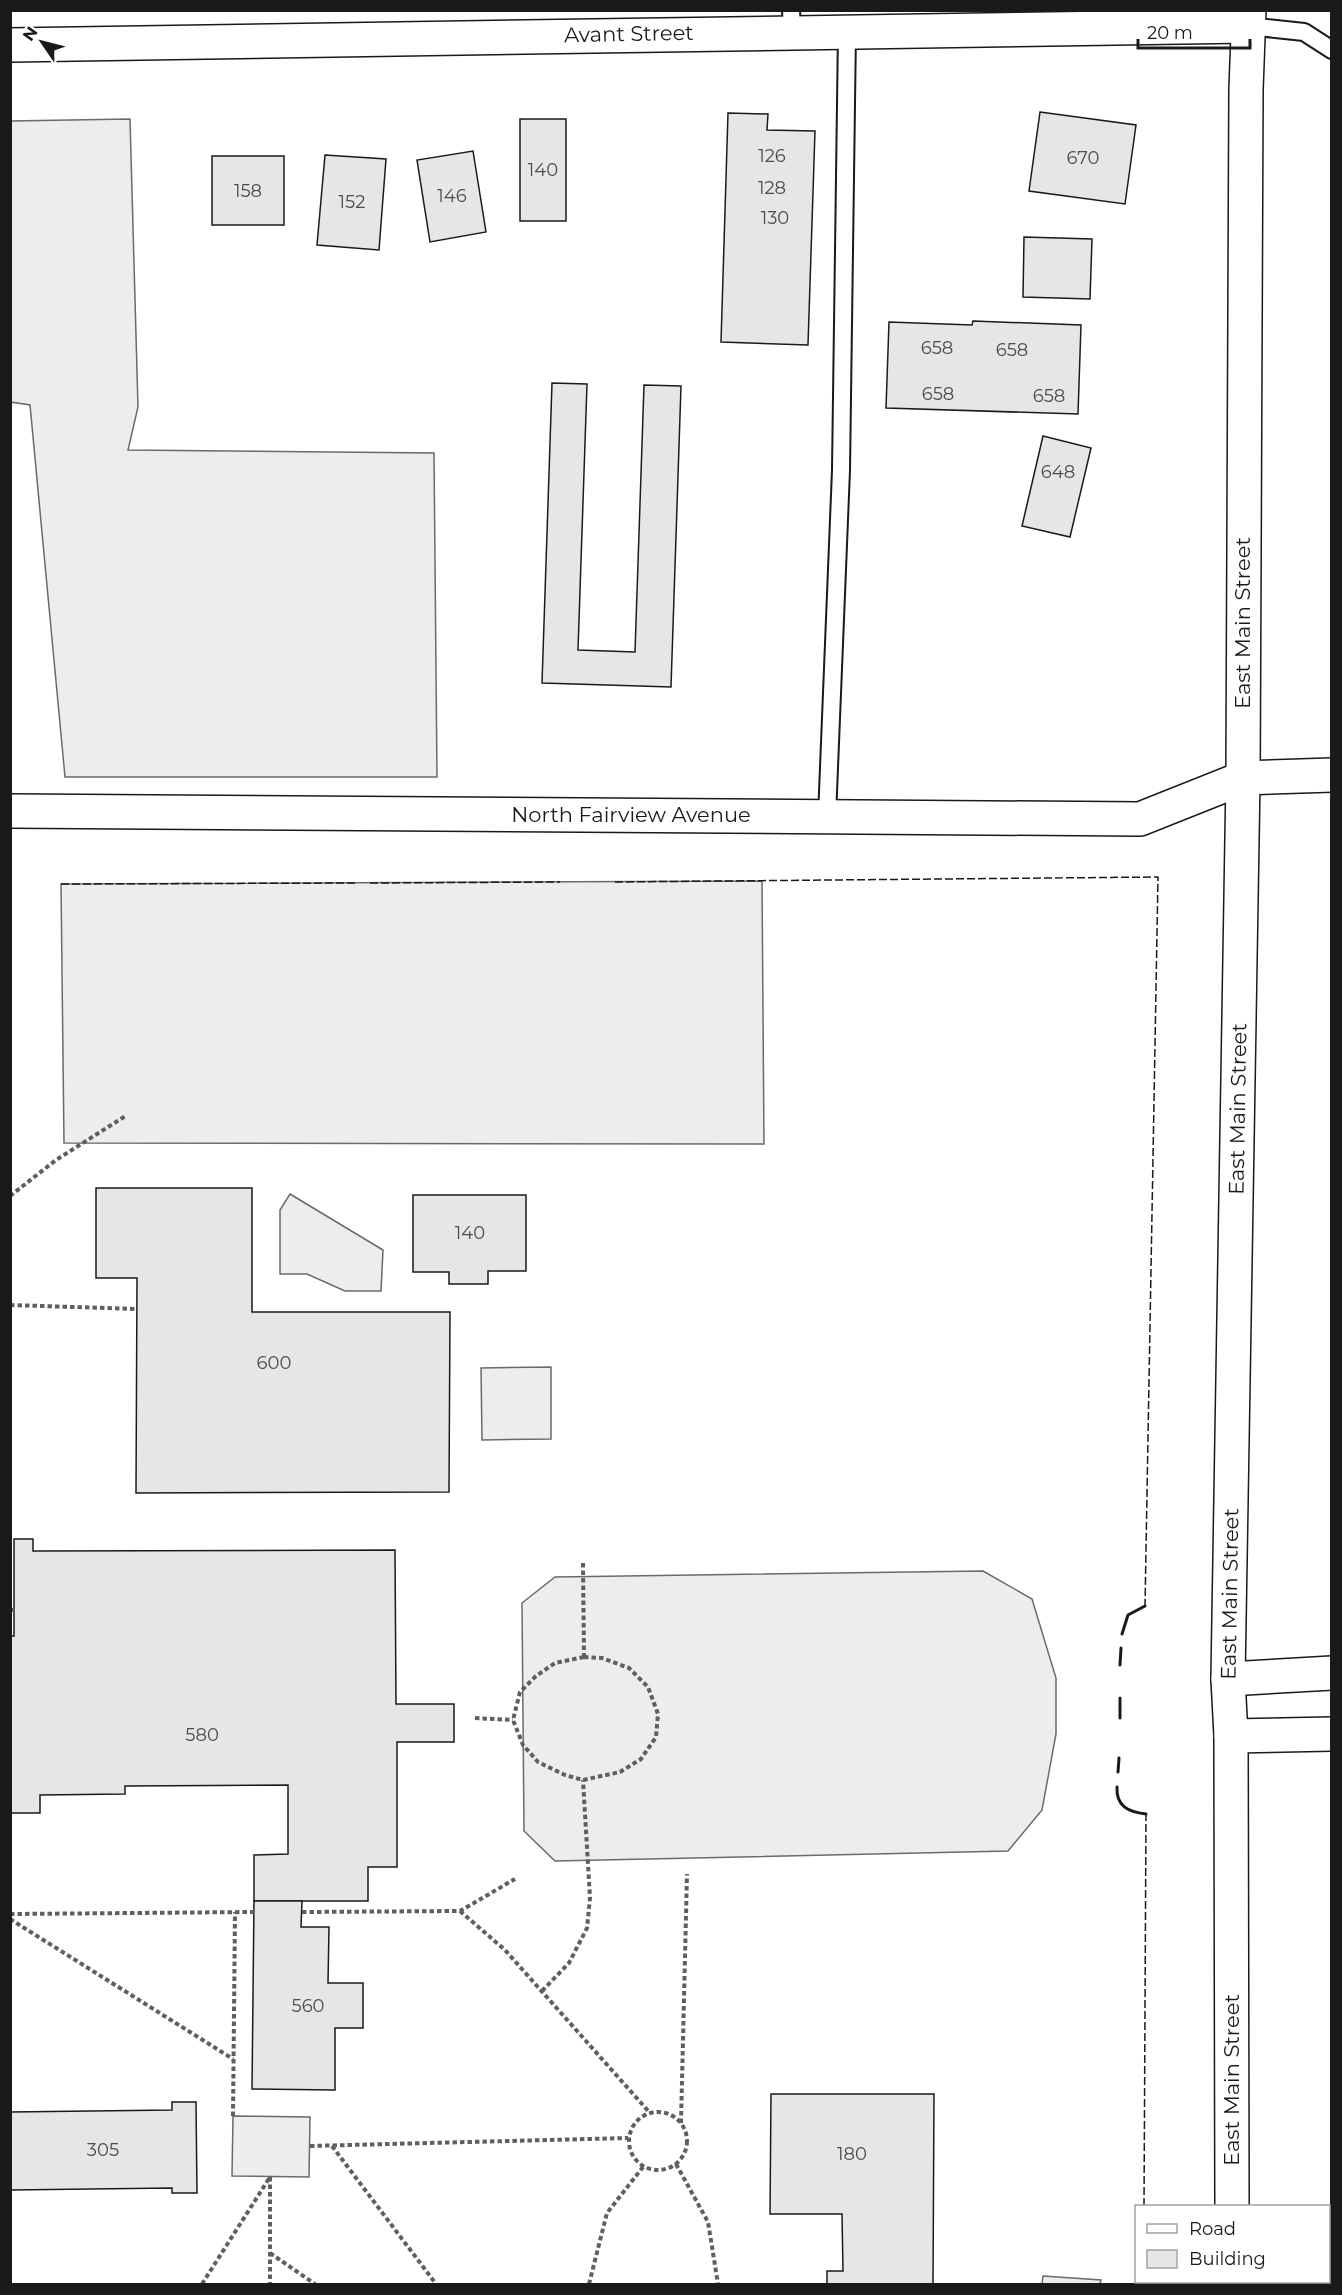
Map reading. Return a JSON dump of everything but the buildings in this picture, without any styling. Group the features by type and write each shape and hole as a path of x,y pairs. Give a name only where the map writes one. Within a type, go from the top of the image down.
{"street":[{"name":"Avant Street","path":"10,45 792,21 847,31 1248,18"},
{"name":"East Main Street","path":"1232,2205 1231,1736 1228,1679 1243,777 1248,18"},
{"path":"1243,777 1332,775"},
{"name":"North Fairview Avenue","path":"10,811 1140,819 1243,777"},
{"path":"1228,1679 1332,1673"},
{"path":"1231,1736 1332,1734"}],"lane":[{"path":"1248,18 1304,32 1332,50"},
{"path":"826,817 841,470 847,31"}],"path":[{"path":"10,1196 56,1160 128,1115"},
{"path":"10,1305 137,1309"},
{"path":"583,1563 584,1657"},
{"path":"584,1657 602,1658 629,1668 648,1688 658,1714 656,1737 641,1759 620,1772 583,1780 565,1775 538,1762 523,1745 513,1720 520,1692 536,1676 555,1663 584,1657"},
{"path":"475,1718 513,1720"},
{"path":"542,1991 569,1963 587,1928 590,1898 583,1780"},
{"path":"681,2123 672,2115 661,2111 639,2118 628,2138 629,2150 644,2167 666,2170 676,2164 687,2145 681,2123 687,1874"},
{"path":"302,1912 460,1911 515,1880"},
{"path":"460,1911 505,1950 650,2113"},
{"path":"233,2116 235,1912"},
{"path":"10,1914 254,1912"},
{"path":"10,1919 233,2059"},
{"path":"310,2146 628,2138"},
{"path":"332,2145 436,2284"},
{"path":"676,2164 708,2222 718,2284"},
{"path":"589,2284 607,2213 644,2167"},
{"path":"202,2284 270,2177 270,2284"},
{"path":"270,2253 315,2284"}],"shaded area":[{"path":"130,119 138,407 128,450 434,453 437,777 65,777 30,405 11,402 11,121"},
{"path":"762,881 764,1144 64,1143 61,884"},
{"path":"290,1194 383,1250 381,1291 345,1291 307,1274 280,1274 280,1210"},
{"path":"551,1367 551,1439 482,1440 481,1368"},
{"path":"983,1571 1032,1599 1056,1678 1056,1734 1042,1810 1008,1851 555,1861 524,1831 522,1603 555,1577"},
{"path":"233,2116 310,2117 309,2177 232,2176"},
{"path":"1043,2276 1101,2280 1100,2284 1042,2284"}],"fence":[{"path":"615,882 1158,877 1145,1606"},
{"path":"370,883 560,882"},
{"path":"61,884 355,883"},
{"path":"1144,2205 1146,1814"}],"wall":[{"path":"1122,1634 1128,1615 1145,1606"},
{"path":"1120,1665 1121,1648"},
{"path":"1120,1698 1120,1718"},
{"path":"1118,1772 1119,1758"},
{"path":"1117,1787 1117,1794 1124,1807 1146,1814"}]}
